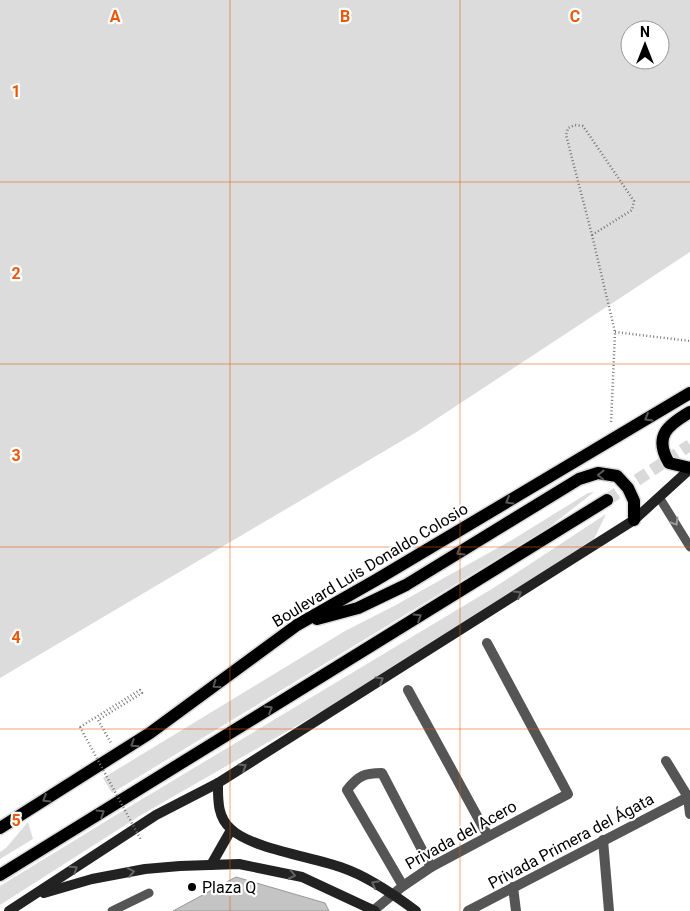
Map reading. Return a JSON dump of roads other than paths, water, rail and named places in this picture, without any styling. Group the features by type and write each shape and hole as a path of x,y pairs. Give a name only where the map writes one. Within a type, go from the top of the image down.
{"main road":[{"name":"Boulevard Luis Donaldo Colosio","path":"0,828 150,733 297,625 690,393"},
{"path":"690,412 667,429 663,437 662,446 668,463 690,468"},
{"path":"297,625 358,608 406,585 580,479 598,473 616,476 628,488 634,501 634,520"},
{"path":"0,875 607,500"}],"street":[{"path":"9,911 156,815 218,783 634,520 690,468"},
{"name":"Privada del Acero","path":"375,911 403,886 431,867 568,794 487,644"},
{"path":"408,690 488,836"},
{"path":"666,761 688,797 690,814"},
{"path":"403,886 348,790 356,780 368,773 382,773 431,867"},
{"path":"218,783 218,805 223,820 231,830 250,841 345,868 393,894 416,911"},
{"name":"Privada Primera del Ágata","path":"468,911 688,797"},
{"path":"211,865 231,830"},
{"path":"603,840 609,911"},
{"path":"33,896 92,879 145,869 239,864 302,877 375,911"},
{"path":"513,887 516,911"}],"lane":[{"path":"659,497 689,545"},
{"path":"112,911 149,893"}],"tunnel":[{"path":"607,500 690,445"}],"place":[{"name":"Plaza Q","path":"192,887"}]}
